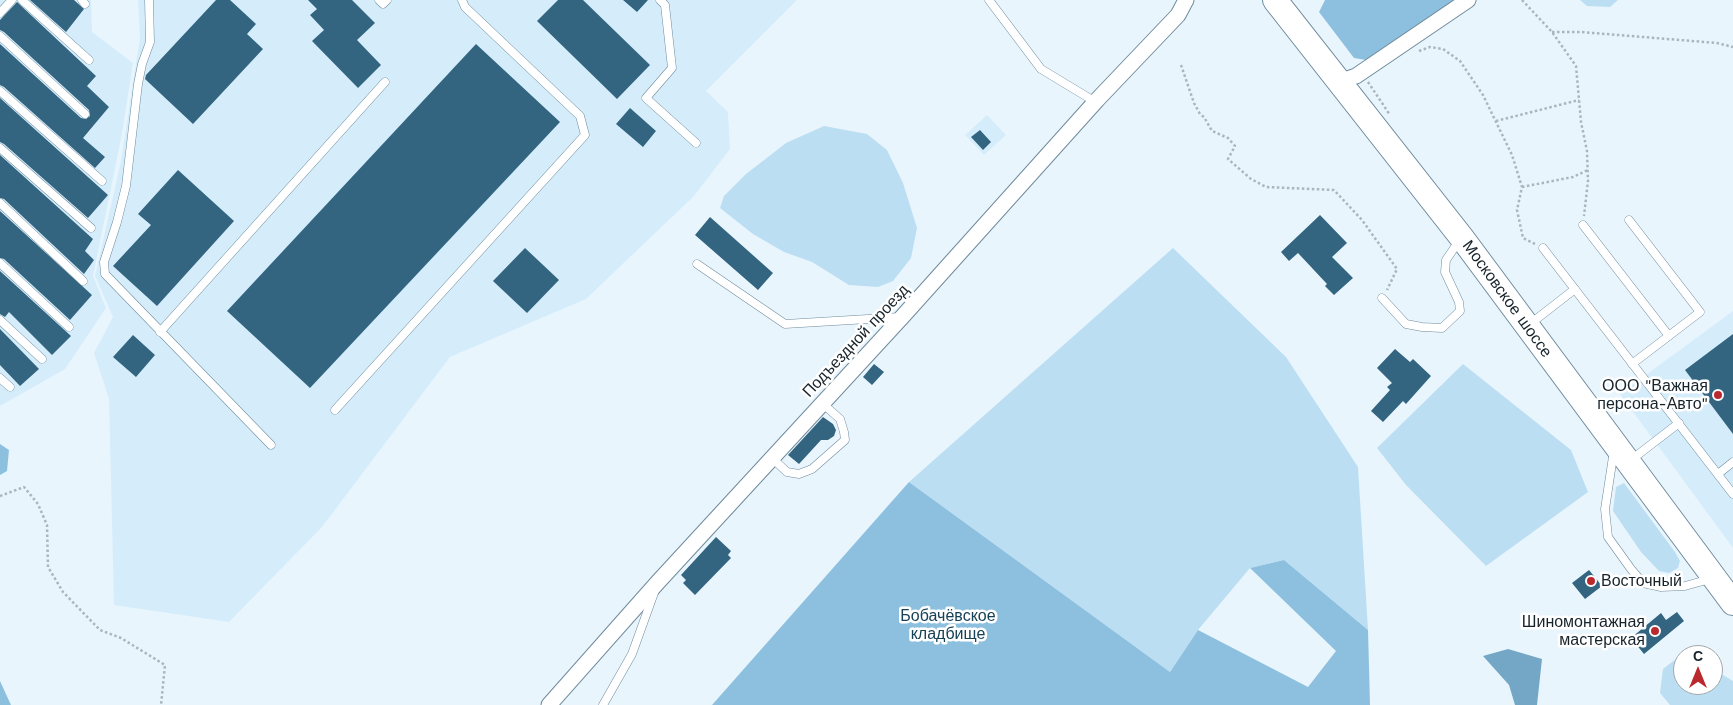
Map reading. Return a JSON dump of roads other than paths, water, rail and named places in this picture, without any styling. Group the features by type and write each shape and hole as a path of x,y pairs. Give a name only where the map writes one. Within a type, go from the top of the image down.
{"main road":[{"name":"Московское шоссе","path":"1275,0 1341,81 1462,238 1733,603"}],"street":[{"name":"Подъездной проезд","path":"549,705 658,582 904,316 1098,100 1178,15 1186,0"},
{"path":"1341,81 1356,76 1468,0"}],"lane":[{"path":"0,13 12,0"},
{"path":"22,0 89,60"},
{"path":"149,0 150,42 142,64 138,84 126,186 104,262 104,274 270,445"},
{"path":"379,0 383,4 387,0"},
{"path":"335,410 585,135 580,116 465,7 462,0"},
{"path":"660,0 665,5 672,68 646,98 696,143"},
{"path":"989,0 1041,69 1089,98 1098,100"},
{"path":"0,36 85,114"},
{"path":"160,332 385,82"},
{"path":"0,91 102,181"},
{"path":"0,148 90,228"},
{"path":"0,204 84,281"},
{"path":"1629,220 1700,312 1632,364"},
{"path":"1584,225 1669,336"},
{"path":"1382,298 1406,324 1442,328 1460,310 1459,302 1445,272 1446,260 1462,238"},
{"path":"1543,248 1733,494"},
{"path":"0,263 69,327"},
{"path":"697,264 785,324 904,316"},
{"path":"1527,326 1575,290"},
{"path":"0,320 42,359"},
{"path":"0,378 10,387"},
{"path":"772,458 788,472 800,474 812,469 845,440 840,418 822,403"},
{"path":"1679,423 1621,454 1605,509 1608,537 1643,583 1661,587 1685,586 1714,578"},
{"path":"1718,474 1733,462"},
{"path":"603,705 632,654 658,582"}],"place":[{"name":"ООО \"Важная персона-Авто\"","path":"1718,395"},
{"name":"Восточный","path":"1591,581"},
{"name":"Шиномонтажная мастерская","path":"1655,631"}],"park label":[{"name":"Бобачёвское кладбище","path":"948,625"}]}
